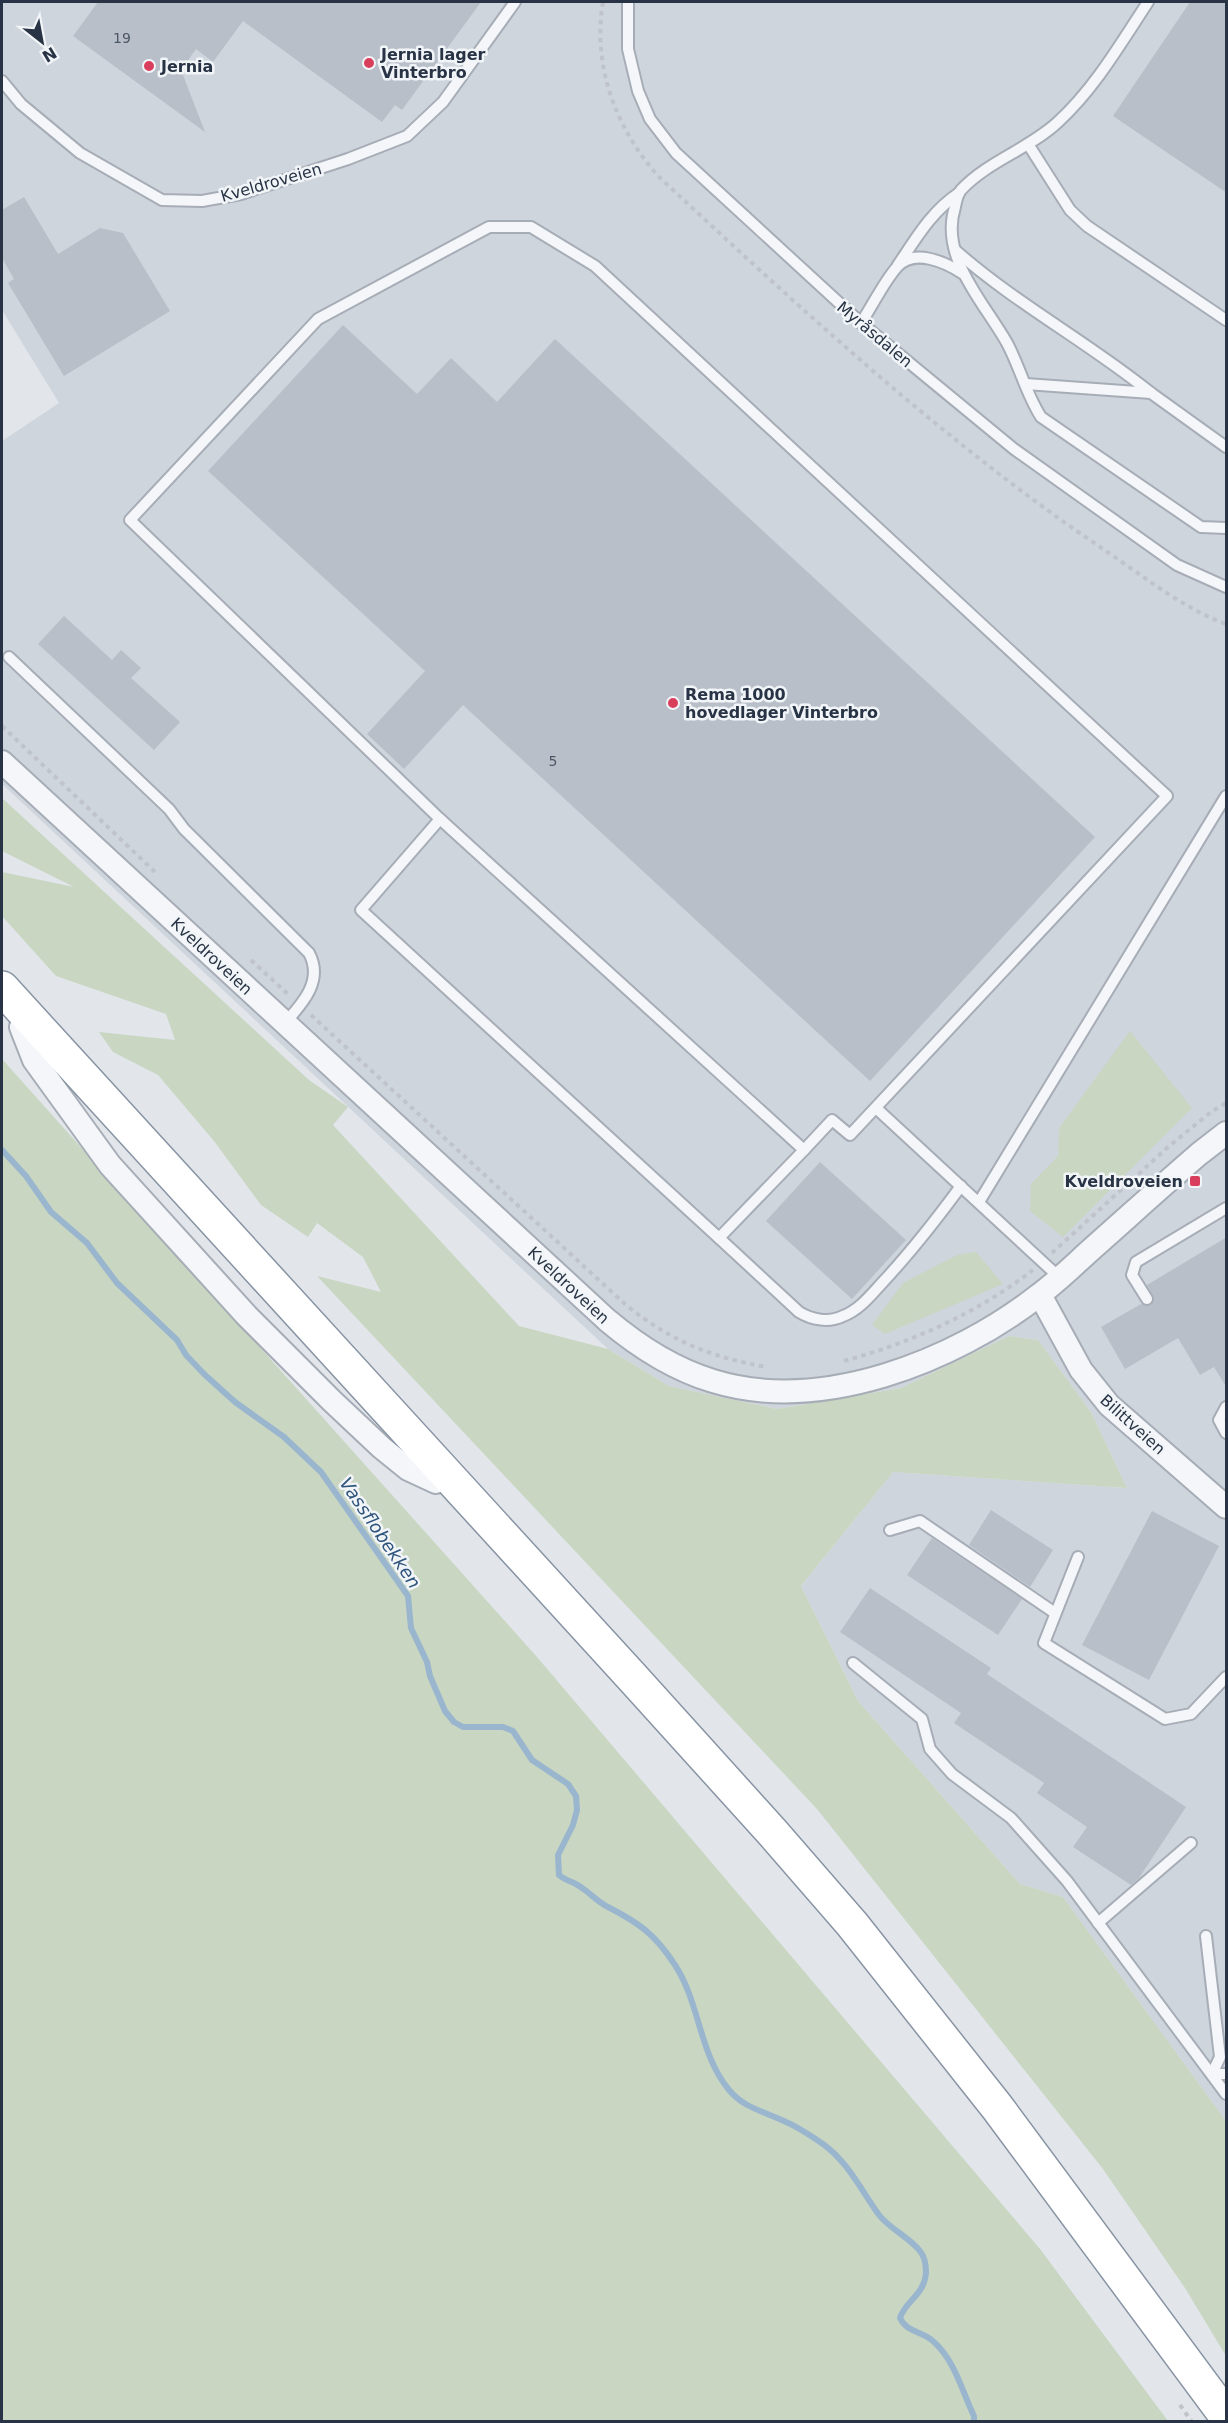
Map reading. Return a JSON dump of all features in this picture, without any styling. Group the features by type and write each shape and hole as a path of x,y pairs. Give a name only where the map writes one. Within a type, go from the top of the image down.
{"highway":[{"path":"2,988 640,1686 852,1924 997,2107 1227,2416"},
{"path":"11,1017 756,1834 839,1933 996,2129 1214,2421"}],"street":[{"name":"Kveldroveien","path":"2,762 623,1334 660,1358 713,1381 742,1388 795,1391 830,1388 934,1357 964,1343 1014,1314 1040,1295 1190,1161 1227,1133"},
{"name":"Bilittveien","path":"1040,1295 1081,1370 1095,1390 1109,1405 1227,1507"}],"lane":[{"name":"Kveldroveien","path":"2,81 21,104 80,153 162,200 202,201 241,194 348,159 407,136 443,102 515,2"},
{"name":"Myråsdalen","path":"628,2 628,49 638,92 661,136 699,176 861,323 996,435 1059,483 1177,565 1227,586"},
{"path":"861,323 924,226 940,206 989,167 1059,122 1100,74 1148,2"},
{"path":"1028,144 1070,210 1087,226 1227,320"},
{"path":"959,192 951,228 954,249 962,273 985,305 1008,344 1026,384 1031,402 1041,417 1201,527 1227,528"},
{"path":"719,1238 804,1150 832,1120 850,1136 1167,796 595,266 531,227 489,227 318,319 130,520 440,819 804,1150"},
{"path":"954,249 1000,287 1107,360 1227,447"},
{"path":"898,265 912,260 930,258 947,263 962,273"},
{"path":"1026,384 1150,393"},
{"path":"9,657 169,809 184,829 309,953 315,969 312,987 301,1005 285,1023"},
{"path":"979,1202 1227,796"},
{"path":"440,819 361,910 799,1312 808,1318 827,1320 843,1317 861,1306 916,1247 961,1186"},
{"path":"876,1108 1060,1278"},
{"path":"1147,1299 1132,1275 1136,1262 1227,1208"},
{"path":"1227,1407 1219,1420 1227,1433"},
{"path":"890,1530 920,1521 1055,1613"},
{"path":"1077,1557 1044,1643 1165,1719 1191,1714 1227,1677"},
{"path":"853,1664 922,1719 930,1749 952,1774 1011,1818 1067,1881 1227,2094"},
{"path":"1098,1923 1191,1843"},
{"path":"1206,1936 1220,2057 1212,2074"},
{"path":"1212,2074 1227,2074"}],"path":[{"path":"1180,2405 1192,2421"}],"shaded area":[{"path":"2,2 1226,2 1226,2121 1063,1897 1020,1884 858,1701 801,1586 893,1472 1127,1488 1091,1412 1038,1340 1009,1336 901,1388 777,1409 669,1386 608,1349 2,784 2,441 59,403 2,310"}],"green space":[{"path":"2,798 309,1080 348,1107 333,1125 519,1326 608,1349 669,1386 777,1409 901,1388 1009,1336 1038,1340 1091,1412 1127,1488 893,1472 801,1586 858,1701 1020,1884 1063,1897 1226,2121 1226,2356 1185,2288 1103,2169 817,1809 317,1276 381,1292 363,1257 317,1223 308,1237 261,1205 214,1141 158,1075 113,1052 99,1032 175,1040 166,1014 56,976 2,916 2,872 74,887 2,851"},
{"path":"1130,1031 1192,1108 1063,1237 1030,1211 1031,1184 1058,1156 1059,1128"},
{"path":"2,1059 537,1657 1040,2249 1168,2421 2,2421"},
{"path":"976,1252 1003,1284 885,1334 872,1325 903,1283 957,1255"}],"building":[{"name":"Jernia lager Vinterbro","path":"98,2 481,2 402,110 395,105 382,122 243,21 213,62 196,49 181,70 205,132 73,36"},
{"path":"1190,2 1227,2 1227,193 1113,116"},
{"path":"24,197 58,254 100,228 123,233 170,311 64,376 8,283 14,279 2,258 2,210"},
{"name":"Rema 1000 hovedlager Vinterbro","path":"343,325 417,394 451,358 497,402 555,339 1095,837 870,1081 463,705 404,769 367,734 425,671 208,471"},
{"path":"64,616 112,660 121,650 141,668 131,678 180,722 154,750 38,644"},
{"path":"820,1162 906,1240 852,1299 766,1221"},
{"path":"1227,1237 1227,1388 1214,1367 1200,1375 1178,1338 1125,1369 1101,1327 1141,1304 1151,1305 1154,1298 1147,1285"},
{"path":"991,1510 1053,1550 1030,1587 969,1545"},
{"path":"1152,1511 1219,1546 1149,1680 1082,1645"},
{"path":"932,1538 1022,1599 998,1635 907,1575"},
{"path":"870,1588 991,1668 987,1674 1186,1807 1139,1878 1131,1885 1073,1847 1087,1827 1037,1793 1044,1783 954,1723 961,1713 840,1632"}],"waterway":[{"name":"Vassflobekken","path":"2,1150 26,1176 51,1212 87,1243 117,1283 177,1340 186,1355 204,1374 235,1402 284,1437 321,1472 408,1596 411,1628 427,1662 430,1676 445,1711 454,1722 463,1727 503,1727 513,1731 532,1760 568,1784 576,1796 577,1810 573,1825 558,1855 559,1875 638,1924 660,1945 683,1980 711,2061 729,2090 747,2105 789,2123 832,2151 847,2168 879,2215 920,2251 925,2264 925,2280 900,2318 907,2327 934,2342 947,2358 974,2416 974,2422"}],"place":[{"name":"Jernia lager Vinterbro","path":"369,63"},
{"name":"Jernia","path":"149,66"},
{"name":"Rema 1000 hovedlager Vinterbro","path":"673,703"},
{"name":"Kveldroveien","path":"1195,1181"}]}
